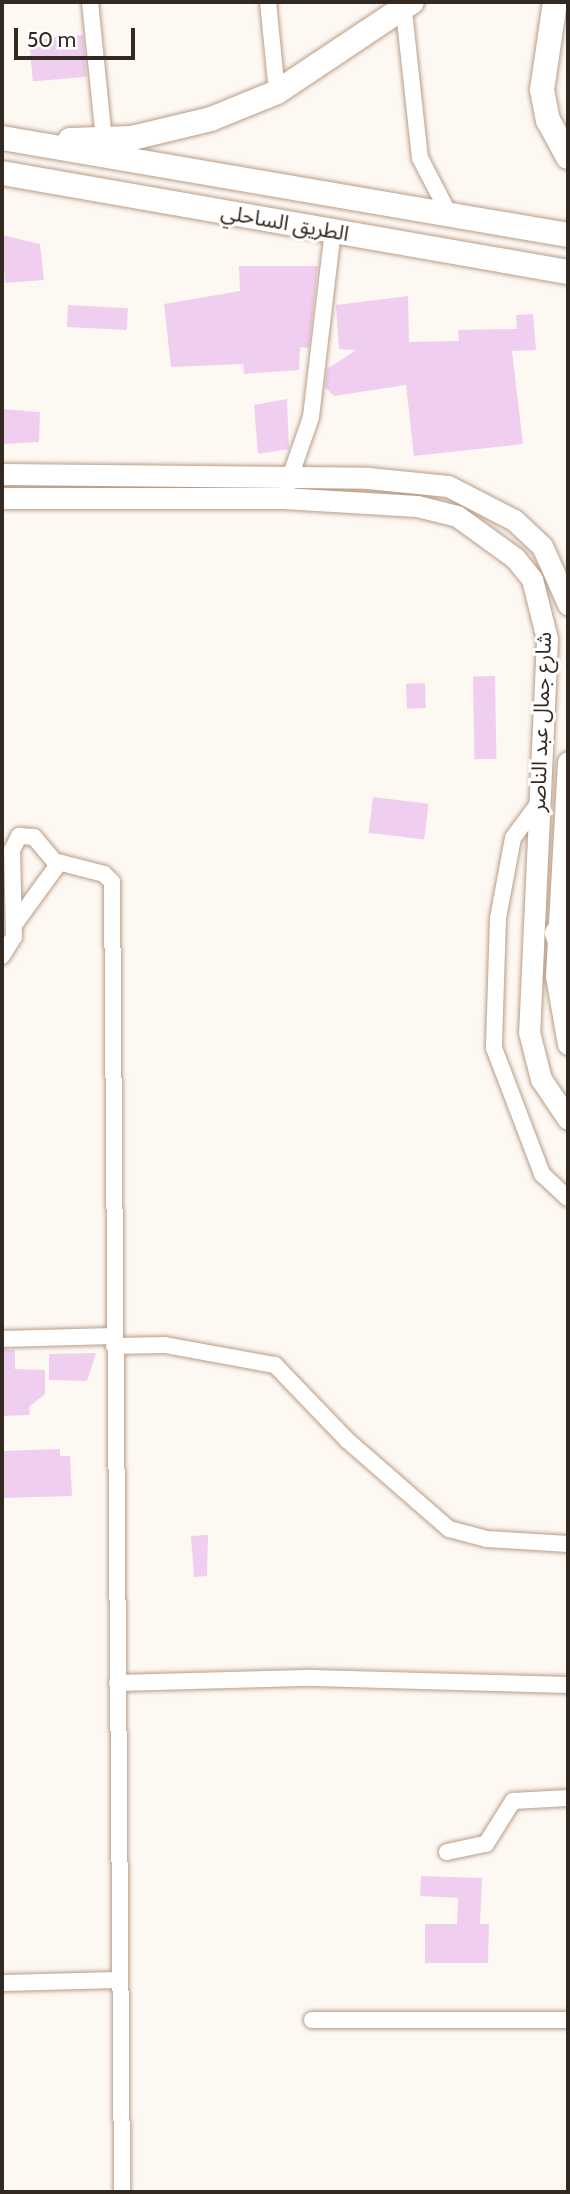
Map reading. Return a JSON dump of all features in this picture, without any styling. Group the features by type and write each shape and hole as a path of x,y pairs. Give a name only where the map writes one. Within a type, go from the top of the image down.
{"highway":[{"path":"555,2 542,90 552,128 568,157"},
{"path":"12,141 104,139 211,118 277,92 406,4"},
{"name":"الطريق الساحلي","path":"12,141 568,236"},
{"name":"الطريق الساحلي","path":"2,173 568,272"},
{"path":"557,933 568,965"}],"main road":[{"name":"شارع جمال عبد الناصر","path":"2,474 289,477 424,482 477,496 542,546 568,604"},
{"name":"شارع جمال عبد الناصر","path":"2,498 283,498 417,506 457,516 515,558 532,579 547,639 529,1032 541,1079 568,1119"},
{"name":"شارع جمال عبد الناصر","path":"568,762 557,933 557,1002 568,1044"}],"street":[{"path":"90,2 104,139"},
{"path":"268,2 277,92"},
{"path":"406,4 420,158 449,214"},
{"path":"283,498 311,417 333,231"},
{"path":"538,804 513,838 498,918 494,1048 542,1174 568,1198"},
{"path":"2,956 13,943 15,840 30,835 59,863 104,874 114,888 114,1341 122,2192"},
{"path":"14,925 59,863"},
{"path":"2,1339 114,1341 165,1345 275,1365 347,1440 449,1529 487,1539 568,1544"},
{"path":"117,1683 313,1678 568,1685"},
{"path":"447,1852 486,1844 513,1801 568,1798"},
{"path":"2,1983 120,1980"},
{"path":"312,2020 568,2020"}],"building":[{"path":"83,35 87,77 33,82 29,40"},
{"path":"2,235 40,244 44,280 5,283"},
{"path":"239,266 318,266 309,348 300,347 299,370 244,374 243,364 171,367 164,304 240,291"},
{"path":"408,296 409,342 459,341 458,330 517,329 516,315 533,314 536,350 512,351 523,444 414,456 406,385 334,396 325,387 327,369 356,350 339,349 336,305"},
{"path":"68,305 128,308 127,330 67,327"},
{"path":"287,399 289,449 258,454 254,405"},
{"path":"2,409 40,412 39,442 2,444"},
{"path":"473,676 495,676 496,759 474,759"},
{"path":"425,683 426,708 407,709 406,684"},
{"path":"373,797 429,804 424,840 369,833"},
{"path":"2,1349 15,1350 15,1369 45,1370 45,1394 29,1407 30,1415 4,1416"},
{"path":"96,1353 87,1381 49,1380 49,1354"},
{"path":"60,1449 60,1456 70,1456 72,1496 2,1498 2,1451"},
{"path":"208,1535 207,1576 194,1577 191,1536"},
{"path":"421,1876 482,1878 480,1924 489,1924 488,1963 425,1963 425,1924 457,1924 458,1898 420,1896"}]}
